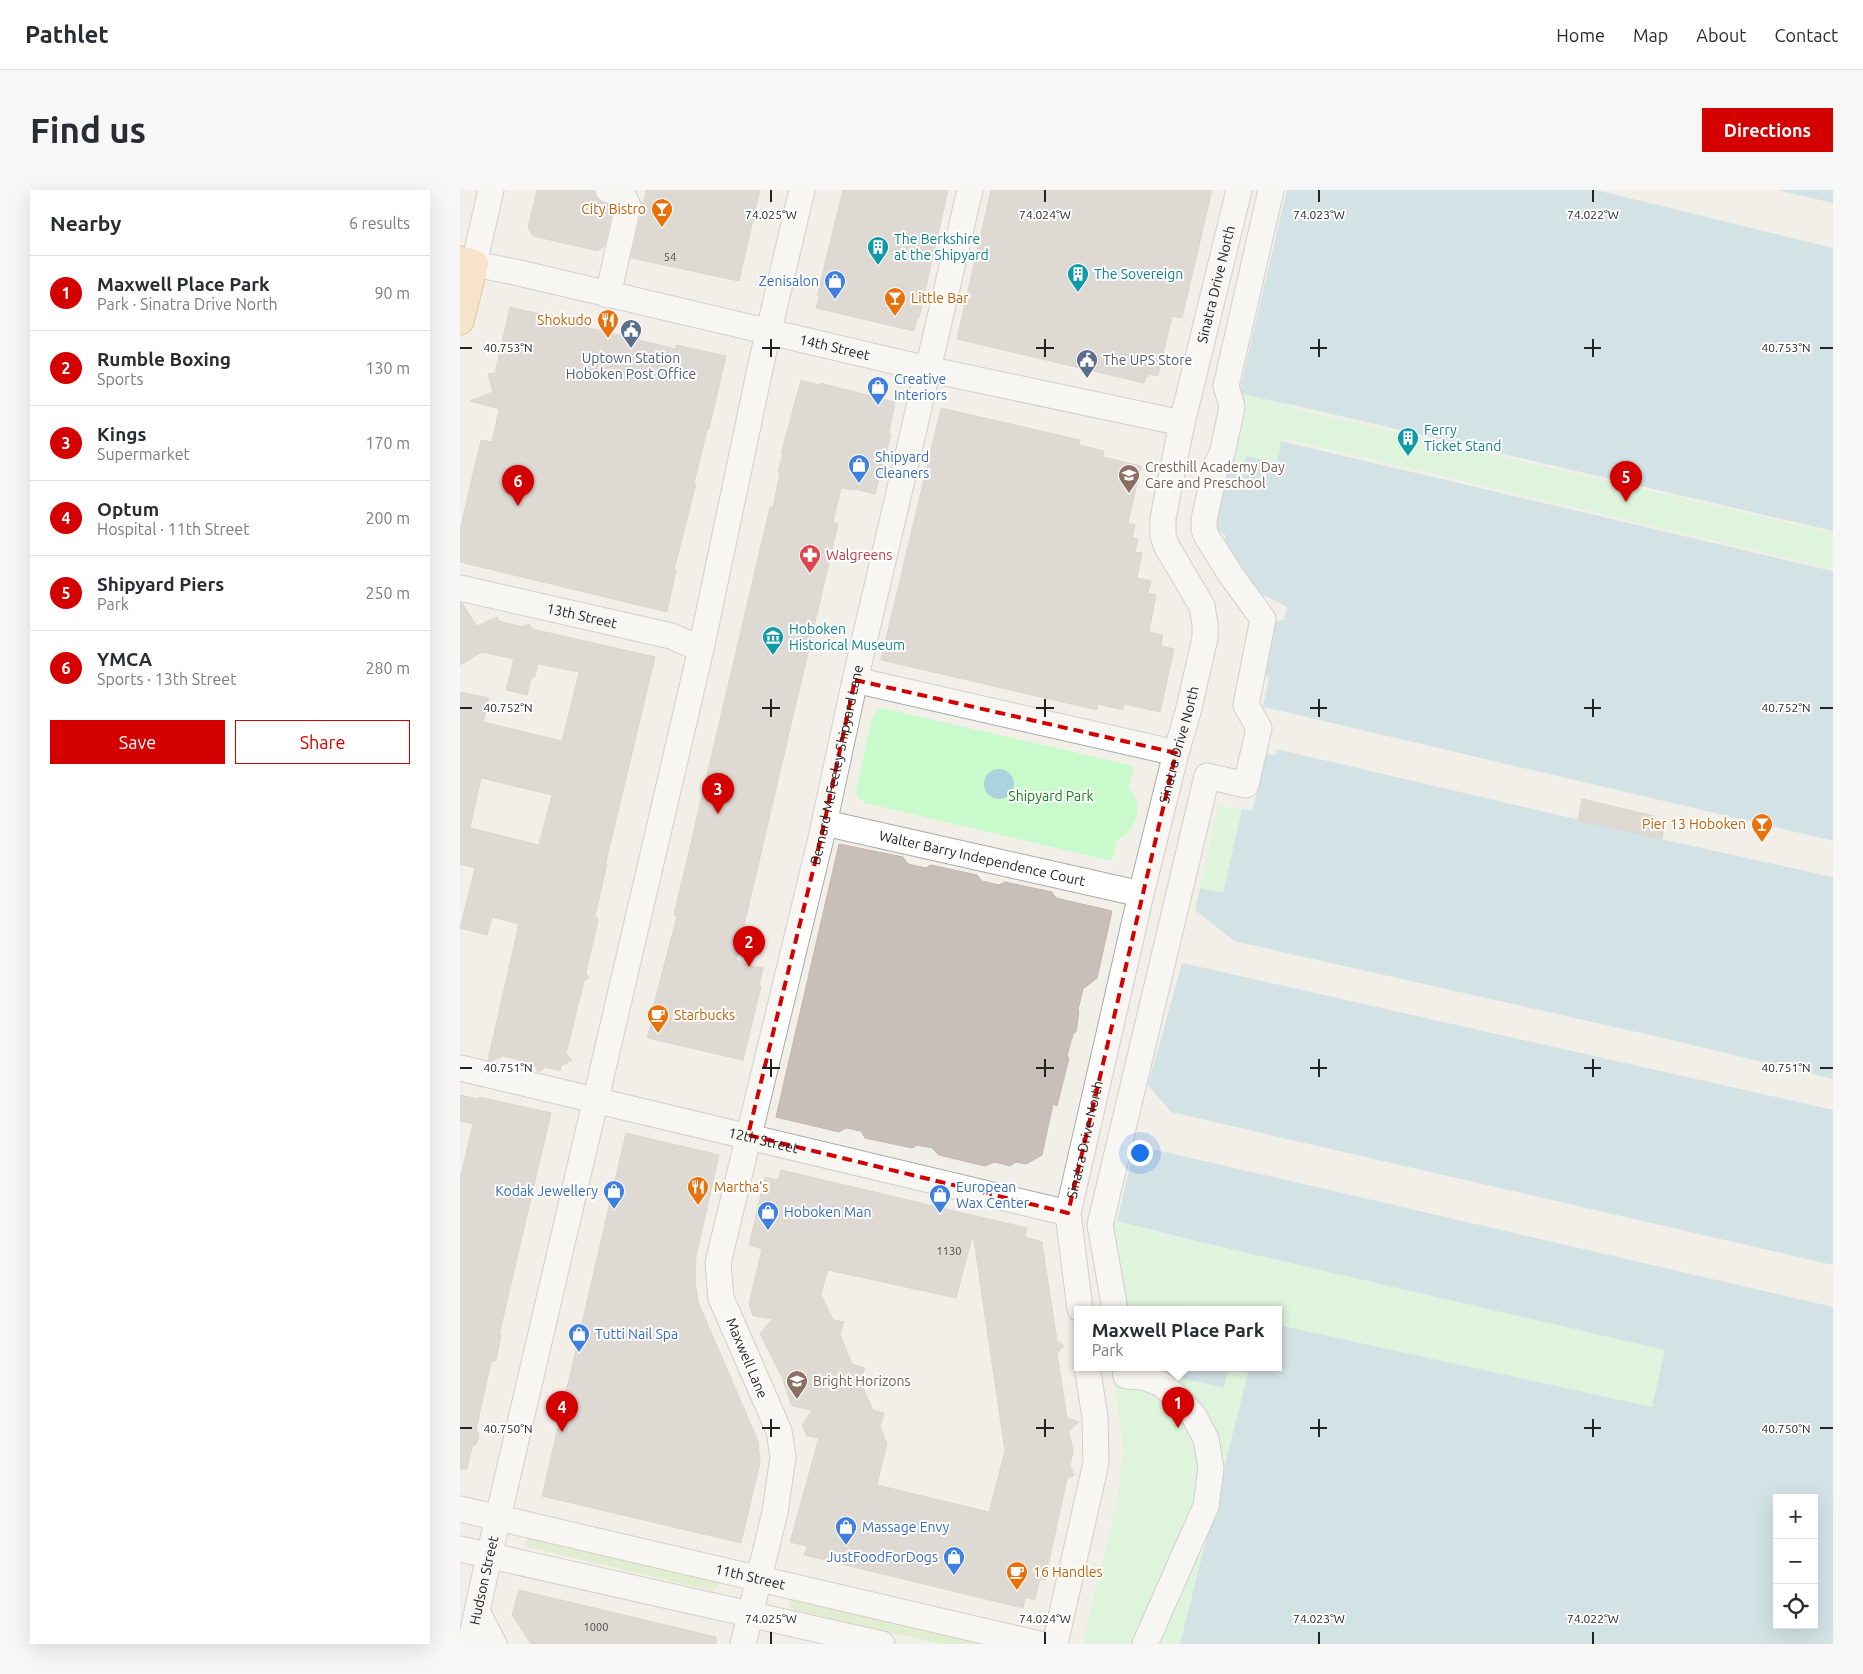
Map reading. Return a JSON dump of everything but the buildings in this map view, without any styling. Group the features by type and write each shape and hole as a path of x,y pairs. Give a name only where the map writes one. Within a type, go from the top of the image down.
{"main road":[{"path":"460,321 467,262"}],"street":[{"path":"467,262 491,190"},
{"path":"608,190 622,193 628,206 608,295"},
{"path":"768,332 802,190"},
{"name":"Bernard McFeeley Shipyard Lane","path":"748,1136 825,823 854,680 970,190"},
{"name":"Sinatra Drive North","path":"1080,1306 1068,1213 1141,894 1205,638 1202,606 1167,547 1162,526 1182,423 1239,190"},
{"path":"1114,1306 1100,1225 1207,776 1246,785 1259,728 1246,706 1263,619 1231,576 1207,537 1204,520 1216,465 1222,454 1232,406 1226,386 1271,190"},
{"name":"14th Street","path":"467,262 927,369 1182,423"},
{"name":"Hudson Street","path":"470,1644 701,649 768,332"},
{"name":"13th Street","path":"460,588 671,636 701,649"},
{"path":"854,680 1176,753"},
{"name":"Walter Barry Independence Court","path":"825,823 1141,894"},
{"name":"12th Street","path":"460,1068 1068,1213"},
{"name":"Maxwell Lane","path":"743,1644 775,1512 783,1457 779,1431 721,1298 718,1263 748,1136"},
{"path":"1055,1644 1096,1464 1096,1417 1088,1371"},
{"path":"1121,1373 1144,1377 1162,1384 1178,1398 1194,1416 1206,1439 1211,1468 1206,1506 1145,1644"},
{"name":"11th Street","path":"460,1509 1039,1644"},
{"path":"460,1549 882,1644"},
{"path":"478,1613 494,1644"}],"highlighted area":[{"path":"855,680 1176,753 1068,1213 748,1135 821,838"}],"green space":[{"path":"1239,393 1833,531 1833,571 1282,441 1277,463 1246,456 1243,470 1220,474"},
{"name":"Shipyard Park","path":"882,708 1134,766 1129,788 1137,802 1138,809 1134,824 1124,836 1117,840 1112,861 865,803 856,792 872,717"},
{"path":"1218,806 1242,809 1223,893 1200,888"},
{"path":"1095,1217 1665,1349 1652,1407 1282,1326 1282,1306 1104,1306"},
{"path":"1113,1371 1173,1371 1172,1375 1224,1387 1228,1371 1248,1373 1180,1644 1083,1644 1118,1495 1123,1449"},
{"path":"529,1537 718,1582 719,1586 713,1591 528,1547 525,1542"},
{"path":"791,1598 993,1644 941,1644 794,1610 789,1605"}],"water":[{"path":"1287,190 1596,190 1833,248 1833,531 1239,393"},
{"path":"1777,190 1833,190 1833,203"},
{"path":"1281,441 1833,571 1833,841 1263,707 1269,677 1262,669 1273,622 1284,620 1287,607 1248,587 1222,550 1226,536 1210,523 1220,474 1243,470 1246,456 1277,463"},
{"path":"1277,749 1833,877 1833,1079 1659,1037 1234,941 1195,910 1200,888 1223,893 1242,809 1252,811 1267,754 1275,755"},
{"path":"999,769 1010,773 1014,784 1010,795 999,799 988,795 984,784 988,773"},
{"path":"1182,963 1833,1110 1833,1265 1171,1112 1148,1085"},
{"path":"1135,1145 1833,1307 1833,1644 1180,1644 1248,1373 1238,1371 1282,1371 1282,1326 1652,1407 1665,1350 1117,1221"},
{"path":"1173,1371 1228,1371 1224,1388 1172,1376"}],"pier":[{"path":"1289,404 1833,531 1833,533 1288,407"},
{"path":"1282,438 1833,569 1833,571 1281,441"},
{"path":"1268,708 1833,841 1833,844 1269,710"},
{"path":"1277,747 1833,875 1833,877 1277,749"}],"place":[{"name":"City Bistro","path":"662,228"},
{"name":"The Berkshire at the Shipyard","path":"878,266"},
{"name":"The Sovereign","path":"1078,293"},
{"name":"Zenisalon","path":"835,300"},
{"name":"Little Bar","path":"895,317"},
{"name":"Shokudo","path":"608,339"},
{"name":"Uptown Station Hoboken Post Office","path":"631,349"},
{"name":"The UPS Store","path":"1087,379"},
{"name":"Creative Interiors","path":"878,406"},
{"name":"Ferry Ticket Stand","path":"1408,457"},
{"name":"Shipyard Cleaners","path":"859,484"},
{"name":"Cresthill Academy Day Care and Preschool","path":"1129,494"},
{"name":"Shipyard Piers","path":"1626,502"},
{"name":"YMCA","path":"518,506"},
{"name":"Walgreens","path":"810,574"},
{"name":"Hoboken Historical Museum","path":"773,656"},
{"name":"Kings","path":"718,814"},
{"name":"Pier 13 Hoboken","path":"1762,843"},
{"name":"Rumble Boxing","path":"749,967"},
{"name":"Starbucks","path":"658,1034"},
{"name":"Martha’s","path":"698,1206"},
{"name":"Kodak Jewellery","path":"614,1210"},
{"name":"European Wax Center","path":"940,1214"},
{"name":"Hoboken Man","path":"768,1231"},
{"name":"Tutti Nail Spa","path":"579,1353"},
{"name":"Bright Horizons","path":"797,1400"},
{"name":"Maxwell Place Park","path":"1178,1428"},
{"name":"Optum","path":"562,1432"},
{"name":"Massage Envy","path":"846,1546"},
{"name":"JustFoodForDogs","path":"954,1576"},
{"name":"16 Handles","path":"1017,1591"}]}
